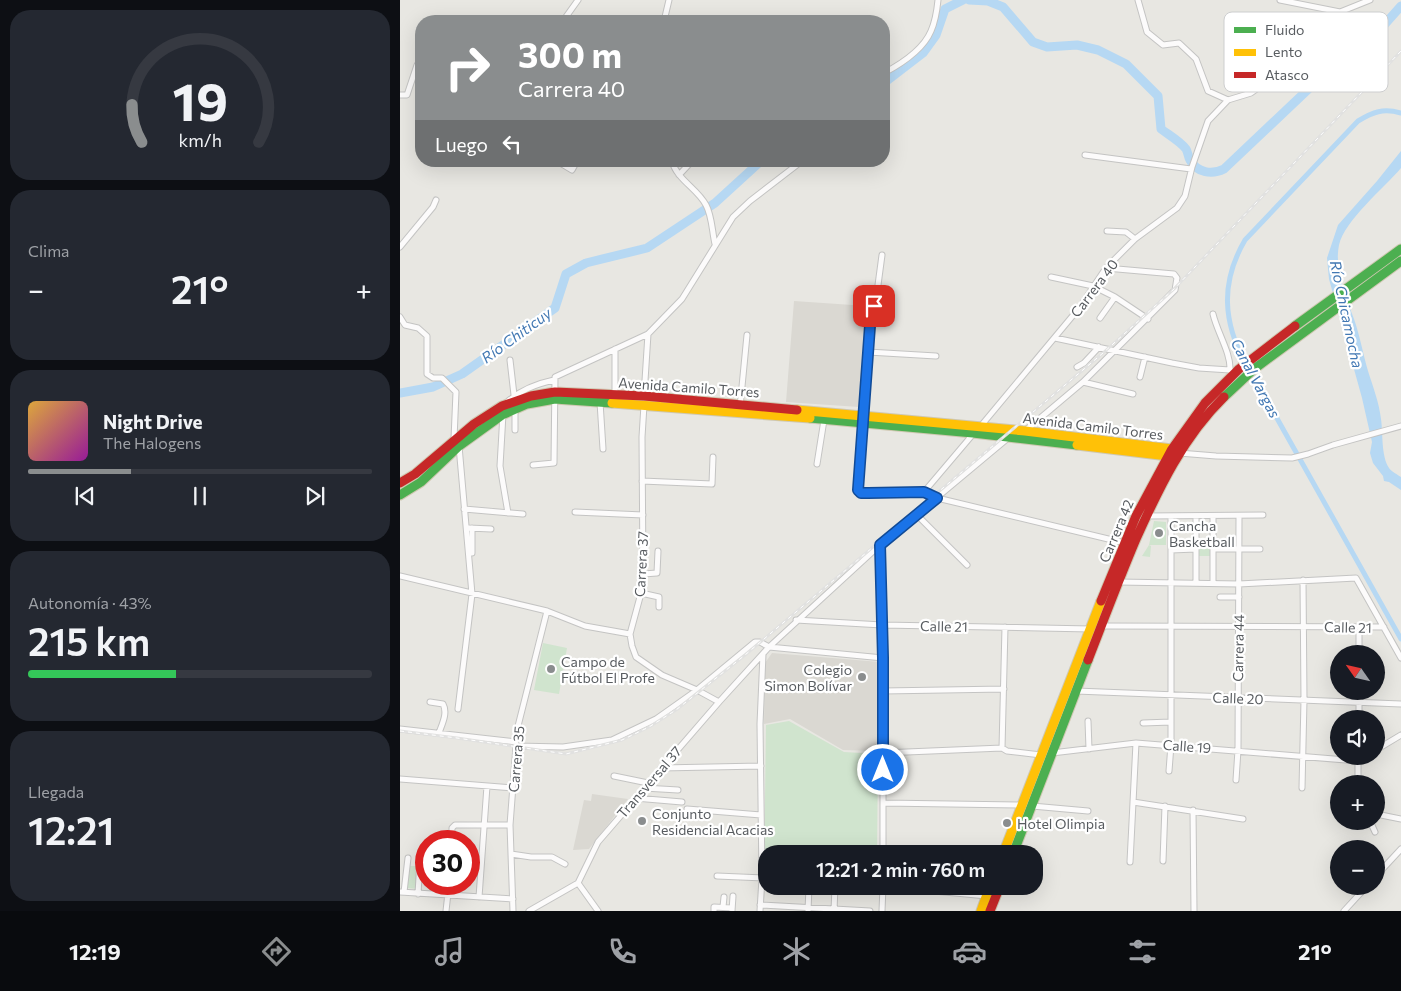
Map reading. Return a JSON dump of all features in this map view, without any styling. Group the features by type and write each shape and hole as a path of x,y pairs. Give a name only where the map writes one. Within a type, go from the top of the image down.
{"main road":[{"path":"1352,290 1401,249"},
{"path":"1352,290 1401,261"},
{"name":"Carrera 42","path":"1252,365 1326,303 1352,290"},
{"name":"Carrera 42","path":"1007,845 1027,805 1091,629 1148,491 1173,452 1213,408 1237,373 1329,313 1352,290"},
{"name":"Avenida Camilo Torres","path":"400,484 503,410 531,396 615,395 644,400 976,430 1173,452"},
{"name":"Avenida Camilo Torres","path":"503,410 515,409 555,396 600,402 644,400"},
{"name":"Avenida Camilo Torres","path":"740,408 824,420 864,420"},
{"name":"Avenida Camilo Torres","path":"976,430 1009,438 1024,435"},
{"name":"Avenida Camilo Torres","path":"400,495 421,482 456,443"},
{"name":"Carrera 42","path":"1047,754 1076,691 1118,582 1173,452"},
{"name":"Carrera 42","path":"1016,845 1027,805"},
{"path":"990,911 996,895"},
{"path":"981,911 987,896"}],"street":[{"path":"567,15 578,0"},
{"path":"666,15 670,0"},
{"path":"890,70 920,47 931,32 938,0"},
{"path":"1139,0 1147,32 1163,45 1179,44 1193,55 1208,91 1228,100"},
{"path":"1280,0 1340,12"},
{"name":"Carrera 40","path":"1340,12 1370,0"},
{"path":"400,95 407,95 415,72"},
{"name":"Carrera 40","path":"924,492 1055,338 1080,307 1106,268 1135,238 1177,208 1185,196 1195,157 1208,121 1228,100 1252,92"},
{"path":"1085,155 1192,168"},
{"path":"674,167 706,204 715,244"},
{"path":"679,175 686,167"},
{"path":"533,464 554,463 554,380 557,375 648,334 682,298 715,244 738,212 794,167"},
{"path":"400,247 433,207 436,200"},
{"path":"1106,231 1126,232 1135,238"},
{"path":"882,255 876,300 871,312 858,490 861,493 924,492 937,498 1125,543"},
{"path":"1024,435 1083,382 1175,290 1177,278 1174,274 1106,268"},
{"path":"1051,277 1093,286 1115,297 1148,319"},
{"path":"1100,318 1115,297"},
{"path":"1213,314 1215,326 1229,360 1237,373"},
{"path":"400,316 404,325 418,328 427,336 427,374 433,378 442,378 456,392 456,443 464,509 470,528 469,554 472,594 458,709"},
{"name":"Carrera 37","path":"630,634 641,593 643,574 642,437 648,334"},
{"path":"740,408 748,335"},
{"path":"1055,338 1199,368 1237,373"},
{"path":"1077,367 1084,363 1099,347"},
{"path":"615,349 615,395"},
{"path":"868,352 936,356"},
{"path":"1140,377 1145,357"},
{"path":"510,360 514,395"},
{"path":"508,512 500,466 503,410 514,395 539,383 554,380"},
{"path":"1083,382 1134,394"},
{"path":"600,402 602,449"},
{"path":"515,409 515,430"},
{"path":"817,464 824,420"},
{"path":"1173,452 1216,456 1292,458 1401,426"},
{"path":"769,647 796,620 880,545 1009,438"},
{"path":"642,481 710,484 713,482 713,456"},
{"path":"464,509 523,514"},
{"path":"575,512 643,514"},
{"path":"916,514 967,565"},
{"path":"1146,516 1263,515"},
{"path":"1170,771 1171,516"},
{"path":"1196,516 1196,583"},
{"path":"1213,516 1213,583"},
{"name":"Carrera 44","path":"1236,780 1238,750 1239,516"},
{"path":"470,528 491,529"},
{"path":"880,545 883,658 883,845"},
{"path":"1171,550 1196,549"},
{"path":"1213,549 1260,549"},
{"path":"643,574 657,573 658,551"},
{"path":"400,576 547,611 585,626 630,634 636,657 662,675 719,702"},
{"path":"1118,582 1239,584 1356,578 1401,658"},
{"path":"1302,788 1304,700 1303,580"},
{"path":"641,593 659,597 659,607"},
{"path":"1220,597 1239,597"},
{"name":"Carrera 35","path":"513,911 510,825 516,744 528,684 547,611"},
{"name":"Calle 21","path":"796,620 1091,629"},
{"name":"Calle 21","path":"1102,626 1384,627"},
{"path":"1004,750 1005,627"},
{"path":"1359,627 1359,645"},
{"path":"400,728 516,744 563,747 612,740 656,719 697,690 755,642 760,642 769,647 883,658"},
{"name":"Transversal 37","path":"578,883 598,842 769,647"},
{"path":"762,845 761,766 763,654"},
{"path":"883,691 1004,689"},
{"name":"Calle 20","path":"1076,691 1401,704"},
{"path":"430,702 444,704 446,708 439,733"},
{"path":"1359,702 1359,710"},
{"path":"1088,721 1089,749"},
{"path":"1144,723 1171,722"},
{"path":"1385,745 1401,735"},
{"path":"1130,862 1136,743"},
{"name":"Calle 19","path":"883,752 1004,750 1047,754 1136,743 1330,757"},
{"path":"661,768 761,766"},
{"path":"614,776 646,785 678,790"},
{"path":"400,779 513,788"},
{"path":"479,897 487,786"},
{"path":"635,798 682,802"},
{"path":"1133,802 1243,819"},
{"path":"883,803 1027,805 1088,811"},
{"path":"1163,862 1165,806"},
{"path":"687,809 761,815"},
{"path":"1193,810 1194,911"},
{"path":"1385,816 1401,819"},
{"path":"452,830 454,826 459,824 510,825"},
{"path":"1385,866 1401,849"},
{"path":"512,854 535,858 552,857 565,864"},
{"path":"408,858 402,892 415,894"},
{"path":"717,876 758,878"},
{"path":"529,911 578,883 598,911"},
{"path":"433,895 513,899"},
{"path":"760,911 761,895"},
{"path":"808,910 809,895"},
{"path":"834,910 835,895"},
{"path":"882,895 882,911"},
{"path":"976,895 987,896"},
{"path":"1344,911 1359,895"},
{"path":"446,911 448,896"},
{"path":"714,911 714,907 732,909 733,896"},
{"path":"723,907 724,897"},
{"path":"760,905 808,910 870,911"}],"shaded area":[{"path":"794,301 867,306 859,407 786,402"},
{"path":"772,653 880,662 879,751 843,750 790,719 764,724 765,663"},
{"path":"592,794 628,799 589,849 573,850 584,800 591,801"}],"green space":[{"name":"Cancha Basketball","path":"1154,521 1166,522 1166,545 1149,545"},
{"path":"1197,543 1211,543 1211,556 1197,556"},
{"path":"1149,545 1151,546 1150,557 1142,556"},
{"name":"Campo de Fútbol El Profe","path":"543,643 567,648 559,694 534,690"},
{"path":"789,721 844,752 878,754 877,845 764,845 766,725"},
{"path":"408,866 415,866 415,889 407,888"}],"water":[{"name":"Río Chicamocha","path":"1401,151 1401,168 1357,215 1343,235 1339,245 1338,263 1339,273 1379,407 1386,463 1393,472 1401,477 1401,490 1384,481 1383,476 1373,463 1370,453 1372,442 1362,398 1329,279 1327,258 1338,225"}],"waterway":[{"name":"Río Chiticuy","path":"890,78 923,53 936,35 945,9 963,0"},
{"name":"Río Chiticuy","path":"969,0 988,1 1003,7 1033,42 1047,47 1077,45 1098,50 1126,64 1158,96 1161,129 1184,146 1193,164 1205,172 1215,172 1224,169 1305,92"},
{"name":"Río Chiticuy","path":"1388,21 1401,6"},
{"name":"Canal Vargas","path":"1246,365 1233,333 1228,303 1228,287 1231,272 1245,240 1358,121 1378,112 1401,113"},
{"name":"Río Chiticuy","path":"400,393 433,387 462,374 555,308 566,274 586,263 647,248 715,203 754,167"},
{"name":"Canal Vargas","path":"1251,372 1401,639"}],"railway":[{"path":"1388,65 1401,51"},
{"path":"400,731 566,754 622,740 649,727 676,710 745,655 1103,353 1174,289 1362,92"}],"traffic: fast":[{"path":"1295,326 1401,249"},
{"path":"1224,397 1254,369 1401,261"},
{"path":"400,495 421,482 459,446 502,415 527,404 555,399 612,403"},
{"path":"810,418 1077,445"},
{"path":"1016,845 1088,660"}],"traffic: slow":[{"path":"612,403 810,418"},
{"path":"797,410 1025,431 1172,449 1178,452"},
{"path":"1077,445 1168,456 1173,454"},
{"path":"1006,845 1101,601"},
{"path":"981,911 987,895"}],"traffic: jam":[{"path":"1101,601 1136,516 1172,449 1205,403 1239,369 1295,326"},
{"path":"400,483 415,474 474,424 502,406 531,396 555,392 644,396 797,410"},
{"path":"1088,660 1136,539 1163,482 1196,429 1224,397"},
{"path":"990,911 996,895"}],"place":[{"name":"Cancha Basketball","path":"1159,533"},
{"name":"Campo de Fútbol El Profe","path":"551,669"},
{"name":"Colegio Simon Bolívar","path":"862,677"},
{"name":"Conjunto Residencial Acacias","path":"642,821"},
{"name":"Hotel Olimpia","path":"1007,823"}],"route":[{"path":"874,306 871,312 858,490 861,493 924,492 937,498 880,545 883,770"}]}
